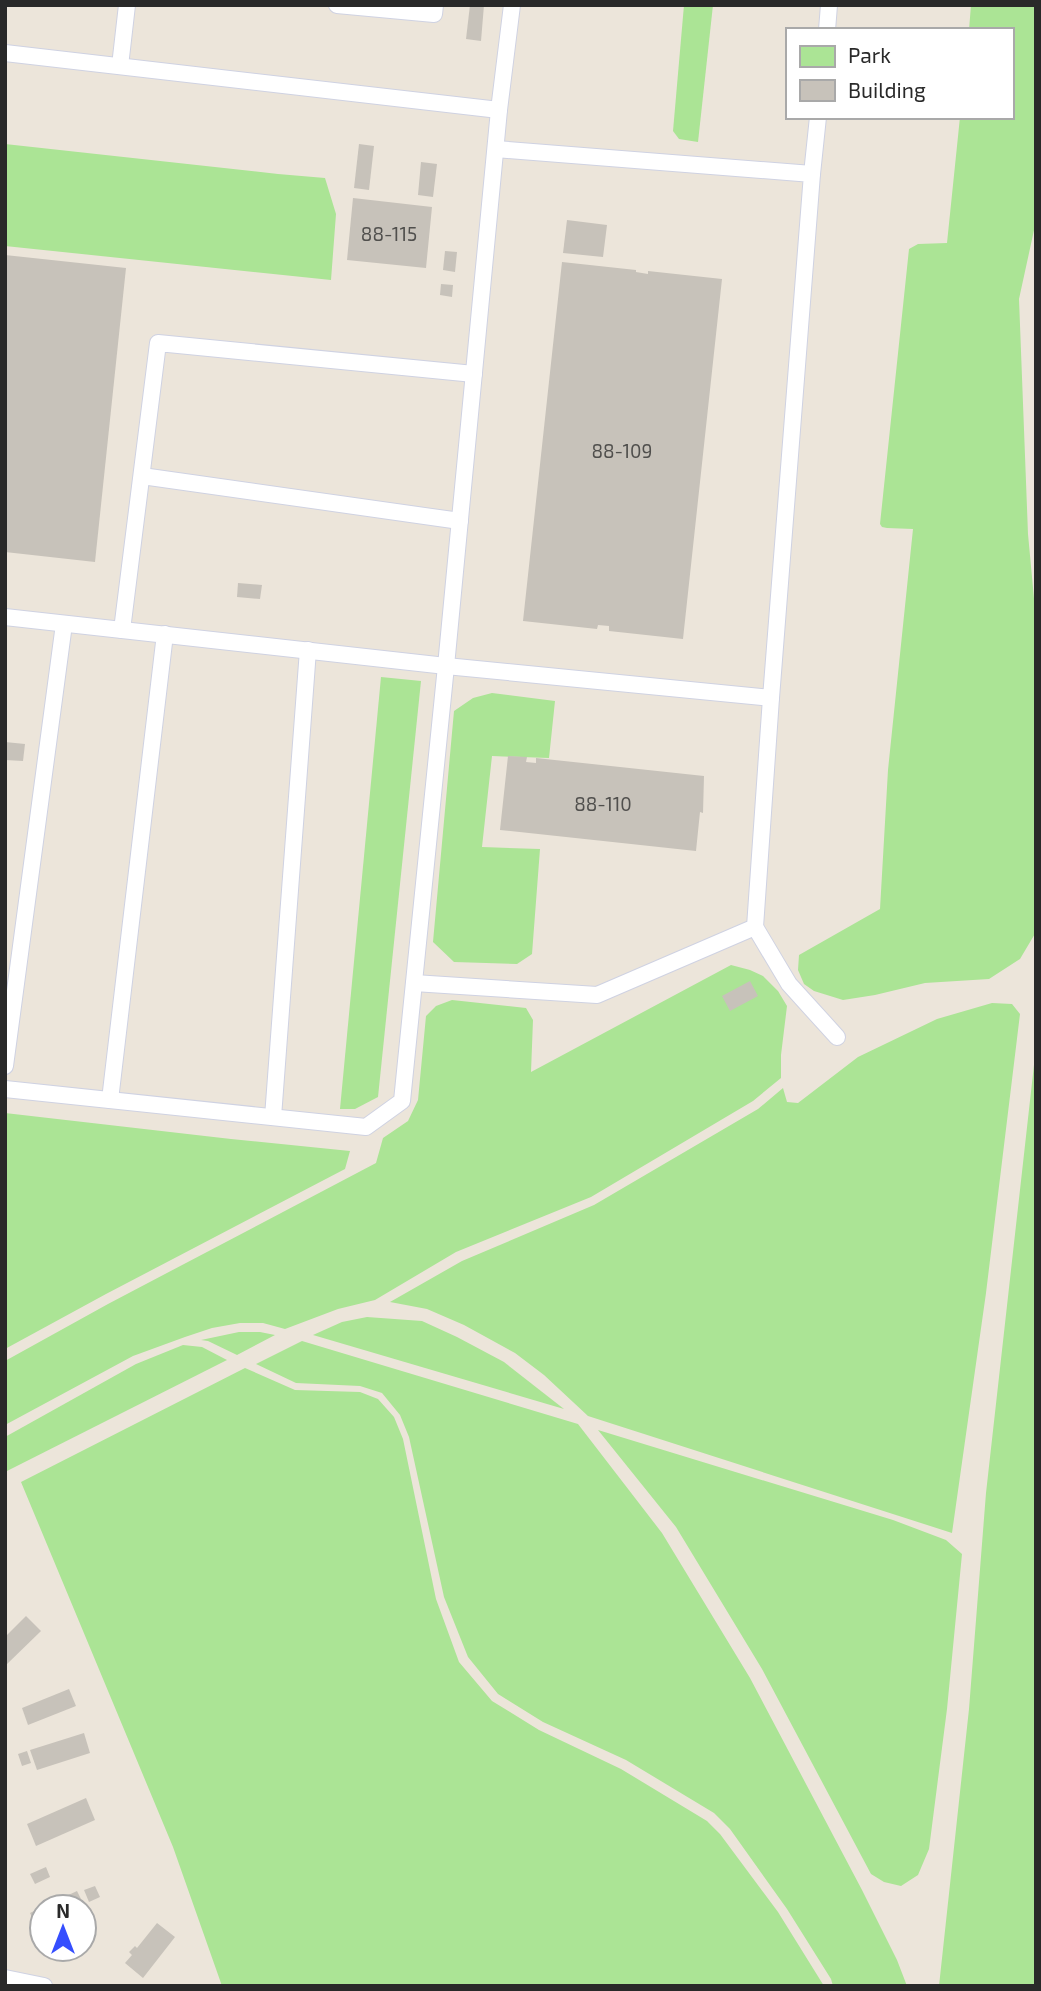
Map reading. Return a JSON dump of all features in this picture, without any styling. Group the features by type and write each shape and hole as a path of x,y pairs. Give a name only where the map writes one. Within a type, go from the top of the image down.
{"lane":[{"path":"120,66 127,5"},
{"path":"337,5 434,14 435,5"},
{"path":"5,1090 366,1127 402,1101 499,110 512,5"},
{"path":"827,28 829,5"},
{"path":"5,53 499,110"},
{"path":"818,119 755,928 789,984 837,1037"},
{"path":"496,149 812,174"},
{"path":"122,630 159,343 474,374"},
{"path":"142,476 460,522"},
{"path":"5,617 446,666 771,698"},
{"path":"5,1066 64,624"},
{"path":"110,1100 165,635"},
{"path":"273,1117 308,650"},
{"path":"414,983 597,995 755,928"},
{"path":"5,1978 44,1986"}],"green space":[{"path":"684,5 713,5 698,142 679,139 673,131"},
{"path":"971,5 1036,5 1036,221 1019,299 1028,534 1036,620 1036,932 1020,959 989,979 925,983 843,1000 814,991 804,984 798,970 799,955 880,909 888,770 913,529 887,528 880,524 909,249 918,244 947,243 960,119 1013,119 1013,28 969,28"},
{"path":"5,144 325,178 336,214 331,280 5,246"},
{"path":"381,677 421,681 378,1097 355,1109 340,1109"},
{"path":"492,693 555,701 549,758 492,756 482,847 540,849 532,954 517,964 454,962 433,942 454,711 473,698"},
{"path":"731,965 763,976 778,991 787,1006 781,1078 753,1101 591,1197 456,1252 375,1300 338,1309 285,1329 263,1323 240,1323 185,1337 133,1356 5,1425 5,1361 376,1163 383,1138 408,1121 418,1100 426,1016 436,1006 452,1000 526,1008 533,1020 531,1072"},
{"path":"992,1003 1012,1004 1020,1014 986,1293 952,1533 588,1416 544,1375 515,1353 464,1325 427,1309 390,1302 462,1261 594,1205 758,1109 783,1088 787,1102 798,1103 858,1057 937,1019"},
{"path":"1036,1047 1036,1986 939,1986 969,1709 986,1493"},
{"path":"5,1113 350,1151 345,1169 5,1349"},
{"path":"367,1317 422,1321 457,1337 504,1362 564,1409 313,1335 342,1322"},
{"path":"239,1332 275,1335 237,1355 201,1340"},
{"path":"302,1341 578,1424 662,1533 750,1678 862,1890 907,1986 833,1986 787,1909 730,1829 714,1813 626,1760 543,1722 498,1694 468,1657 444,1597 409,1437 400,1415 382,1393 360,1386 296,1383 256,1364"},
{"path":"183,1345 202,1347 227,1360 5,1472 5,1437 136,1364"},
{"path":"245,1368 295,1390 360,1392 378,1399 394,1417 403,1439 436,1599 459,1662 492,1701 539,1730 621,1769 707,1821 720,1834 778,1912 824,1986 222,1986 173,1847 21,1482"},
{"path":"598,1430 893,1520 946,1540 962,1554 947,1709 929,1849 918,1875 901,1886 884,1882 871,1874 762,1669 676,1527"}],"building":[{"path":"470,5 484,5 481,41 466,39"},
{"path":"359,144 374,146 369,190 354,188"},
{"path":"421,162 437,164 433,197 418,195"},
{"path":"353,198 432,207 426,268 347,260"},
{"path":"567,220 607,225 603,257 563,253"},
{"path":"445,251 457,252 455,272 443,270"},
{"path":"5,255 126,268 95,562 5,552"},
{"path":"562,262 636,270 648,274 648,271 722,279 683,639 609,631 609,626 598,625 597,629 523,621"},
{"path":"441,284 453,285 452,297 440,295"},
{"path":"238,583 262,585 260,599 237,597"},
{"path":"5,742 25,744 23,761 5,760"},
{"path":"508,756 527,757 526,762 536,763 536,758 704,776 703,813 700,812 696,851 500,830"},
{"path":"750,981 758,996 730,1011 722,996"},
{"path":"26,1616 41,1631 5,1666 5,1637"},
{"path":"69,1689 76,1706 28,1725 22,1708"},
{"path":"84,1733 90,1753 37,1770 30,1750"},
{"path":"27,1751 31,1763 22,1766 18,1754"},
{"path":"86,1798 95,1820 36,1846 27,1824"},
{"path":"46,1867 50,1877 35,1884 30,1874"},
{"path":"95,1886 100,1897 98,1898 98,1893 85,1893 84,1890"},
{"path":"157,1923 175,1937 143,1978 125,1963 132,1955 129,1952 135,1946 137,1948"}]}
